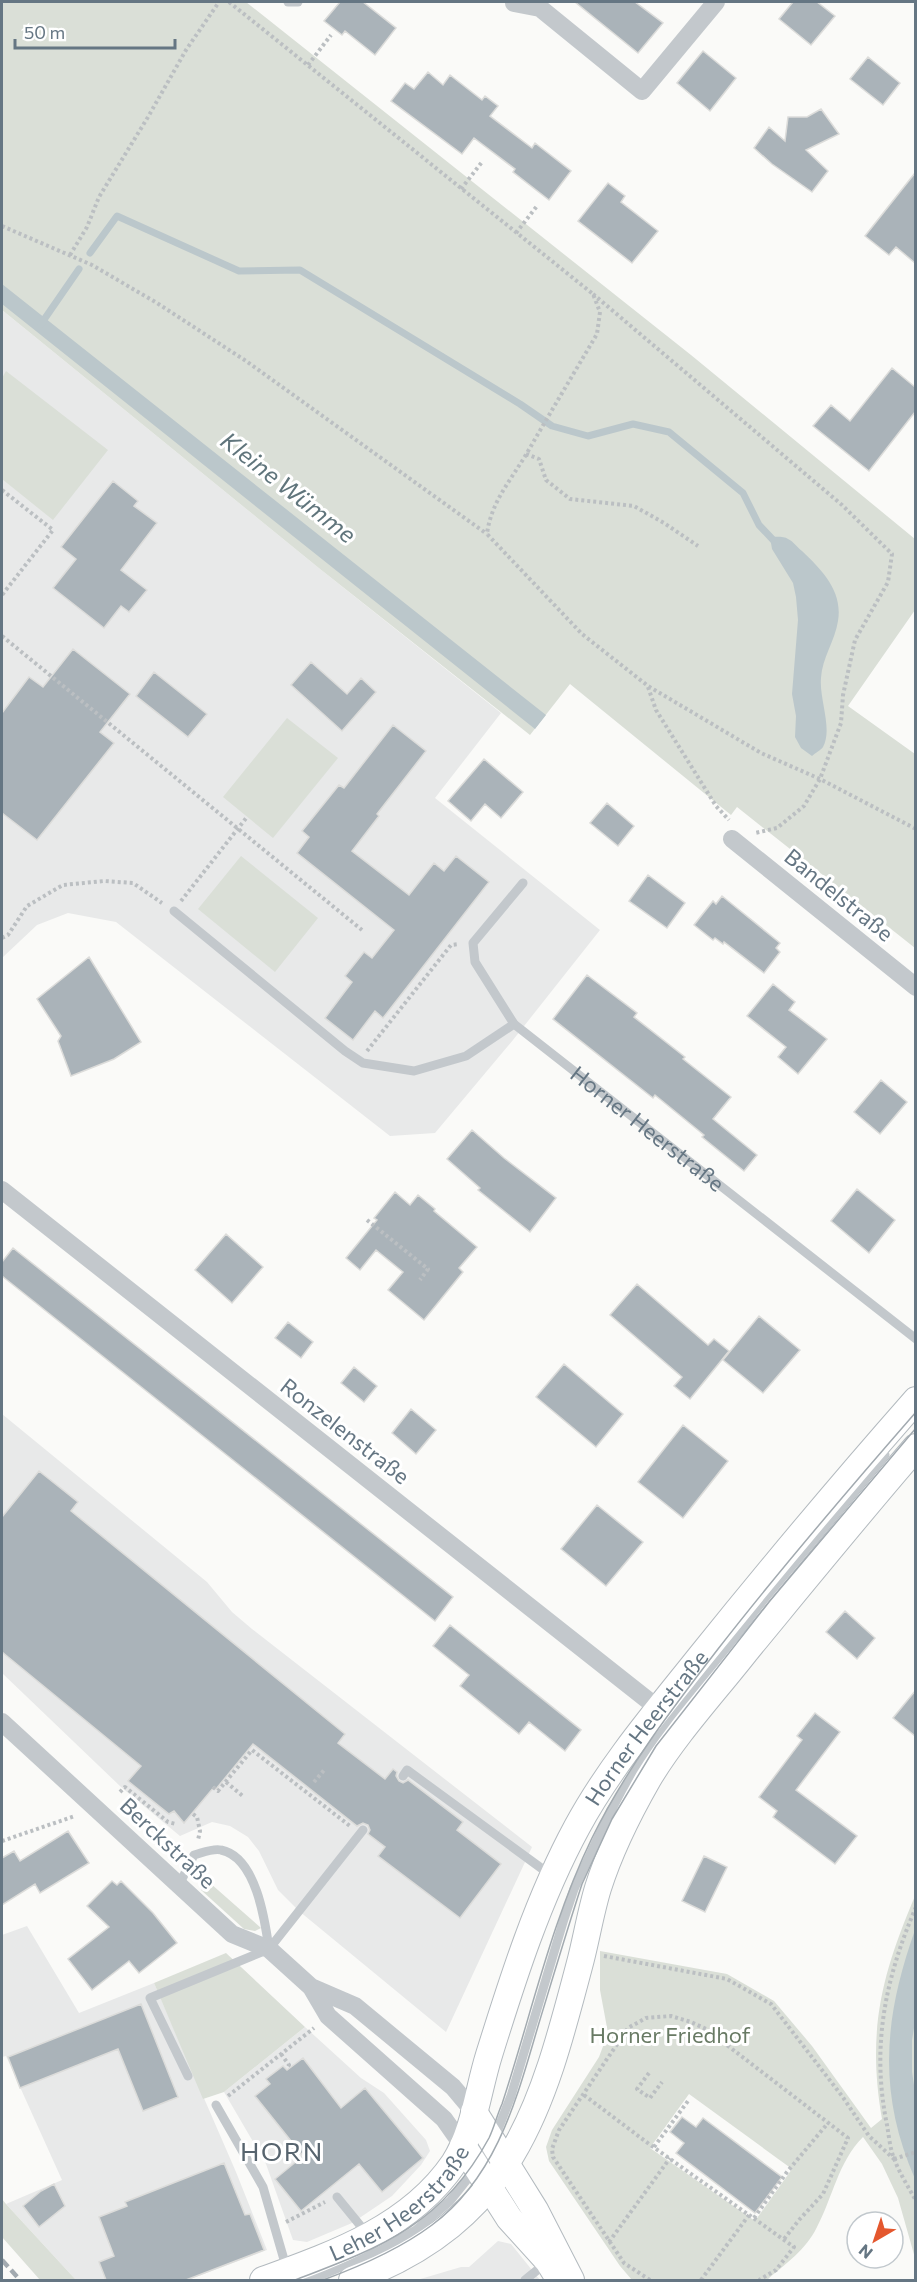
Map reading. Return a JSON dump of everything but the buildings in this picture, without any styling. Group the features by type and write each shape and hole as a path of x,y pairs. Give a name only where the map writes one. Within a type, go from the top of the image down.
{"main road":[{"name":"Horner Heerstraße","path":"474,2112 488,2056 530,1932 577,1827 607,1780 659,1709 755,1589 915,1400"},
{"name":"Horner Heerstraße","path":"507,2165 545,2085 563,2028 604,1869 620,1831 650,1777 693,1717 844,1529 904,1446"},
{"path":"474,2112 535,2210 571,2280"},
{"name":"Leher Heerstraße","path":"352,2280 387,2267 435,2239 475,2205 474,2112"},
{"name":"Leher Heerstraße","path":"263,2280 298,2276 370,2237 408,2211 432,2189 453,2164 476,2167 507,2165"},
{"path":"476,2167 509,2218 554,2271"}],"street":[{"path":"514,3 540,8 642,92 716,2"},
{"name":"Bandelstraße","path":"732,839 915,987"},
{"name":"Ronzelenstraße","path":"2,1190 659,1709"},
{"name":"Berckstraße","path":"2,1722 232,1934 269,1949 312,1987 355,2006 453,2087 474,2112"},
{"name":"Berckstraße","path":"312,1987 328,2016 444,2119 476,2167"}],"lane":[{"path":"288,2 298,2"},
{"path":"473,943 523,884"},
{"path":"174,910 360,1061 414,1071 466,1056 514,1024"},
{"name":"Horner Heerstraße","path":"473,943 475,962 514,1024 915,1339"},
{"path":"216,2105 263,2187 275,2227 298,2276 369,2256 416,2230 450,2201 493,2142 517,2078 574,1889 617,1800 667,1724 765,1598 904,1446"},
{"path":"403,1776 407,1770 554,1877"},
{"path":"188,2076 150,1998 269,1949 361,1832"},
{"path":"179,1885 194,1855 219,1849 234,1854 244,1866 264,1915 269,1949"},
{"path":"337,2197 370,2237"},
{"path":"525,2280 554,2271"}],"path":[{"path":"70,255 87,227 99,196 186,50 219,2"},
{"path":"229,2 593,294 843,506 892,554 888,582 855,640 843,695 841,723 820,779 804,806 777,828 751,835"},
{"path":"308,65 331,35"},
{"path":"461,189 482,162"},
{"path":"516,233 537,206"},
{"path":"2,226 92,265 157,303 246,361 487,534 582,634 648,686 762,753 820,779 915,829"},
{"path":"487,534 489,518 496,501 597,334 600,312 593,294"},
{"path":"526,454 539,459 546,480 570,499 634,506 698,546"},
{"path":"2,490 53,530 2,595"},
{"path":"2,636 362,930"},
{"path":"648,686 656,710 716,806 729,818 732,839"},
{"path":"2,938 8,935 27,906 63,885 104,881 133,883 174,910 247,817"},
{"path":"360,1061 451,945 473,943"},
{"path":"367,1220 428,1269 420,1280"},
{"path":"213,1787 218,1791 252,1750 361,1832"},
{"path":"314,1782 325,1769"},
{"path":"226,1782 244,1797"},
{"path":"120,1792 125,1787 168,1822 176,1824"},
{"path":"2,1841 96,1809"},
{"path":"915,1907 899,1946 883,2010 880,2081 896,2158 915,2201"},
{"path":"583,1951 727,1979 771,2004 869,2136 896,2158"},
{"path":"216,2105 328,2016"},
{"path":"650,2280 624,2263 552,2155 552,2147 559,2130 628,2028 646,2018 671,2016 691,2022 723,2041 848,2138 823,2194 784,2240"},
{"path":"281,2054 289,2065 286,2068"},
{"path":"649,2073 637,2089 650,2098 662,2082"},
{"path":"584,2095 794,2247 776,2270 759,2280"},
{"path":"654,2147 674,2123 688,2101"},
{"path":"754,2218 787,2172 828,2122"},
{"path":"896,2158 915,2152"},
{"path":"609,2242 670,2158"},
{"path":"275,2227 337,2197"},
{"path":"701,2280 749,2215"}],"shaded area":[{"path":"2,284 546,715 535,729 2,304"},
{"path":"2,310 501,713 435,798 600,930 513,1040 435,1133 390,1136 116,922 68,913 37,925 2,958"},
{"path":"770,537 784,537 790,540 809,558 829,582 839,610 838,621 821,678 826,740 822,748 812,756 801,748 795,737 796,716 792,694 798,620 796,597 793,583 772,549"},
{"path":"2,1414 207,1582 232,1612 252,1629 532,1847 446,2032 299,1911 278,1890 259,1851 248,1837 230,1826 212,1822 180,1836 121,1787 2,1673"},
{"path":"27,1926 79,2013 154,1983 236,2172 267,2250 188,2280 76,2280 6,2204 62,2180 6,2056 2,2057 2,1935"},
{"path":"915,1930 916,2016 912,2040 912,2072 916,2098 915,2179 895,2116 890,2085 889,2054 891,2024 897,1993"},
{"path":"305,2027 361,2078 384,2093 426,2140 430,2151 421,2165 392,2196 352,2223 307,2242 293,2240 266,2164 224,2092"},
{"path":"498,2241 511,2244 540,2280 417,2280 461,2267 469,2267"}],"green space":[{"path":"2,2 246,2 691,355 915,539 915,610 848,706 915,754 915,948 737,807 731,815 570,684 530,735 320,569 2,310"},
{"path":"6,371 108,450 53,520 2,479 2,378"},
{"path":"287,718 338,758 273,838 223,797"},
{"path":"241,856 318,918 275,972 198,909"},
{"path":"202,1876 261,1928 255,1931 244,1929 201,1890"},
{"name":"Horner Friedhof","path":"915,1896 915,2258 905,2223 905,2210 901,2210 882,2164 863,2137 848,2157 823,2216 807,2243 767,2280 632,2280 620,2266 549,2161 546,2147 552,2130 599,2057 608,2033 600,1990 600,1951 727,1974 774,2001 812,2046 871,2128 882,2119 876,2059 877,2031 880,2005 893,1952","holes":["689,2094 792,2169 755,2221 650,2148"]},
{"path":"226,1953 305,2027 224,2092 203,2099 154,1983"},
{"path":"2,2199 76,2280 40,2280 2,2237"}],"waterway":[{"path":"90,253 117,216 239,271 300,270 520,404 552,426 588,436 633,424 669,432 743,493 759,525 776,543"},
{"path":"41,324 79,269"}],"tram line":[{"path":"295,2280 382,2244 407,2229 451,2192 471,2168 489,2138 502,2104 542,1970 565,1903 592,1838 619,1788 666,1717 700,1672 815,1529 916,1412"},
{"path":"323,2280 380,2256 420,2234 455,2205 473,2183 489,2159 513,2107 582,1884 612,1819 656,1746 769,1602 916,1428"}],"railway":[{"path":"2,2260 20,2280"}],"district":[{"name":"HORN","path":"282,2152"}],"water label":[{"name":"Kleine Wümme","path":"288,488"}]}
